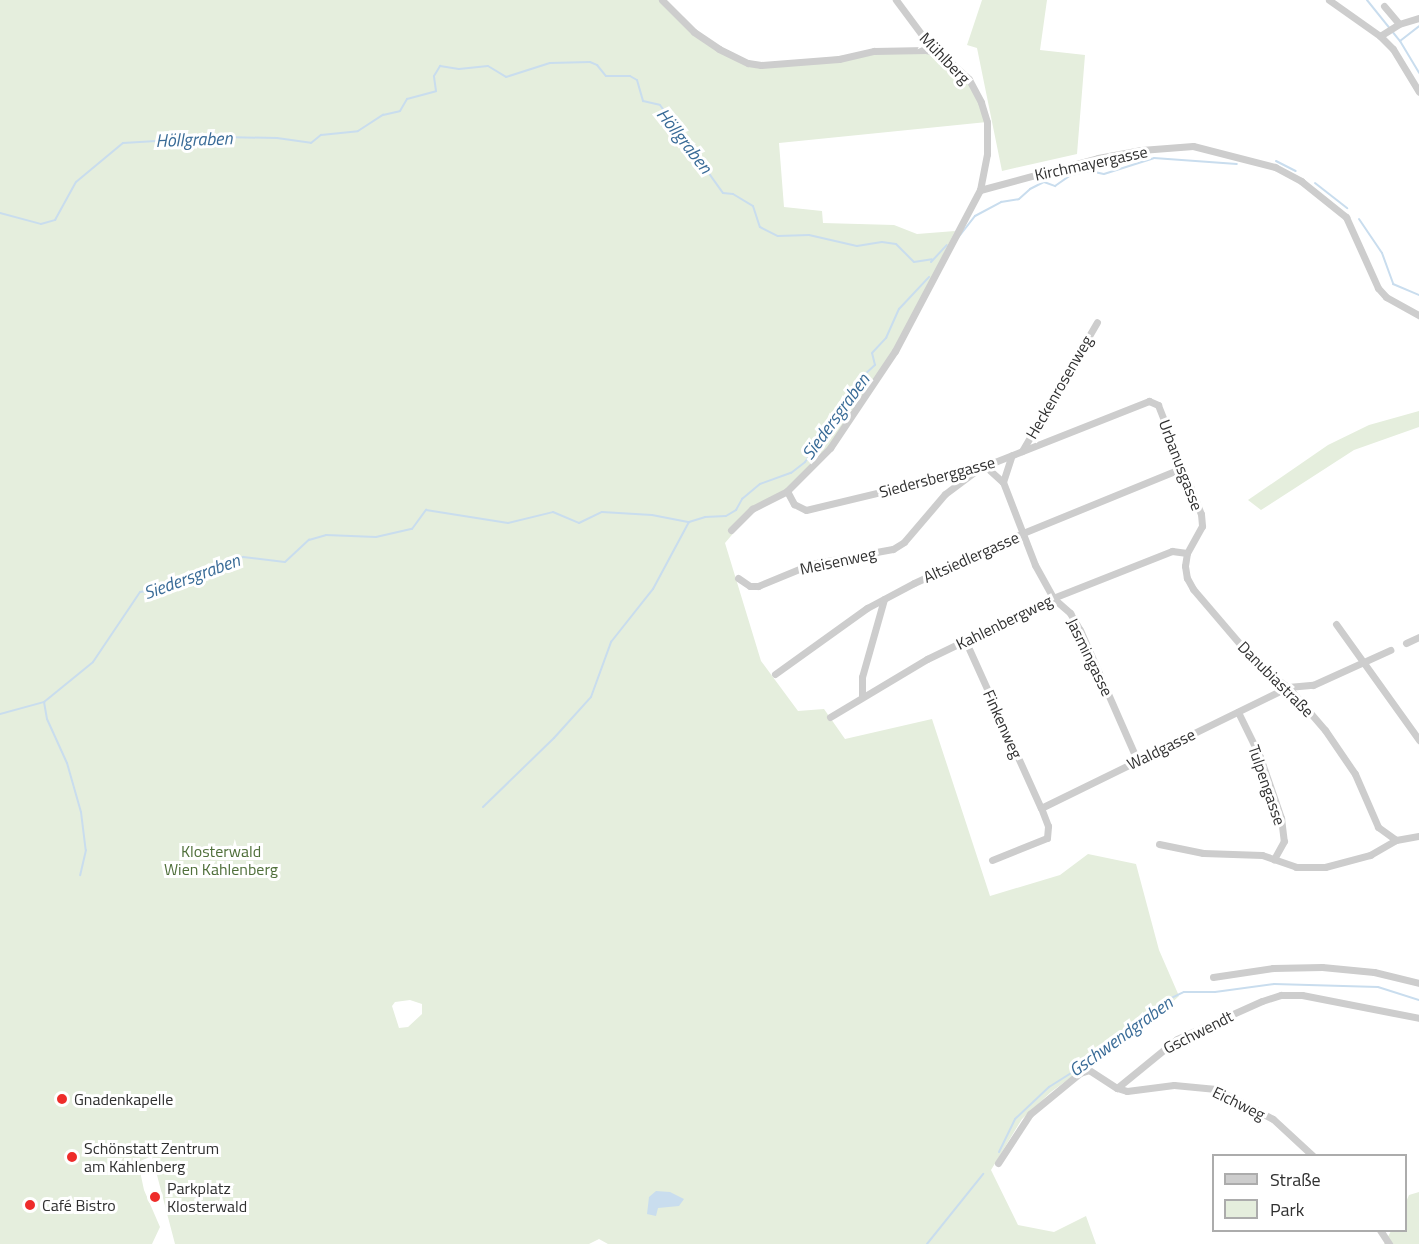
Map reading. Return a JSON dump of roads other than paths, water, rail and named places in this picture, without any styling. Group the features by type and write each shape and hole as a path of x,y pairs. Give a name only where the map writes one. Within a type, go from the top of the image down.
{"street":[{"path":"662,0 694,32 719,49 748,63 761,65 839,59 874,51 926,50 941,54"},
{"name":"Mühlberg","path":"897,0 925,39 969,80 981,102 987,122 987,154 980,190"},
{"path":"1329,0 1383,33 1419,92"},
{"path":"1384,6 1397,25"},
{"path":"1383,33 1397,25 1407,24 1419,18"},
{"name":"Kirchmayergasse","path":"980,190 1098,158 1141,150 1193,146 1275,167 1301,181 1346,217 1378,288 1386,297 1419,315"},
{"path":"730,530 752,509 787,491 830,448 864,400 914,316 980,190"},
{"name":"Heckenrosenweg","path":"1022,451 1097,322"},
{"name":"Siedersberggasse","path":"787,491 794,504 806,510 977,469 1149,401 1158,405"},
{"name":"Urbanusgasse","path":"1158,405 1201,514 1202,526 1187,553"},
{"path":"1003,482 1012,455"},
{"name":"Jasmingasse","path":"985,466 1003,482 1035,565 1053,598 1070,614 1080,630 1137,760"},
{"name":"Altsiedlergasse","path":"775,674 867,608 914,583 1023,533 1182,468"},
{"name":"Meisenweg","path":"738,578 750,586 758,586 811,564 893,549 904,542 945,494 977,469"},
{"name":"Kahlenbergweg","path":"830,717 862,696 965,640 1053,598 1172,551 1187,553"},
{"name":"Danubiastraße","path":"1187,553 1187,578 1193,589 1260,665 1288,687 1325,730 1355,774 1378,827 1396,840"},
{"path":"862,696 862,677 884,599"},
{"path":"1336,624 1365,661 1419,740"},
{"path":"1406,643 1419,637"},
{"name":"Finkenweg","path":"965,640 1041,808"},
{"name":"Waldgasse","path":"1041,808 1288,687 1313,685 1390,650"},
{"name":"Tulpengasse","path":"1238,712 1260,757 1281,818 1284,841 1275,859"},
{"path":"992,860 1047,838 1048,826 1041,808"},
{"path":"1159,843 1203,854 1238,852 1275,859 1296,867 1325,867 1370,855 1396,840 1419,836"},
{"path":"1213,978 1273,968 1322,967 1374,972 1419,983"},
{"name":"Gschwendt","path":"1117,1088 1177,1039 1272,998 1302,995 1419,1018"},
{"path":"998,1163 1030,1114 1080,1073 1089,1070 1117,1088"},
{"name":"Eichweg","path":"1117,1088 1127,1091 1174,1085 1216,1089 1273,1119 1311,1154"}],"water":[{"path":"656,1191 670,1192 684,1199 679,1206 658,1208 656,1216 647,1214 649,1197"}],"waterway":[{"path":"1367,0 1400,41 1419,73"},
{"path":"1400,41 1419,26"},
{"name":"Höllgraben","path":"0,213 41,224 55,220 76,182 123,143 223,137 277,138 311,143 321,135 358,131 383,115 400,111 407,99 436,91 434,76 440,66 459,69 488,66 506,77 550,63 590,62 597,65 606,76 630,76 637,80 643,101 660,105 723,193 733,194 753,206 760,227 778,236 809,235 857,246 882,242 896,244 914,262 932,259"},
{"name":"Siedersgraben","path":"957,239 975,216 1001,202 1019,199 1030,189 1044,182 1055,186 1071,175 1090,171 1104,174 1154,158 1237,164"},
{"name":"Siedersgraben","path":"1276,161 1296,171"},
{"name":"Siedersgraben","path":"1315,183 1347,208"},
{"name":"Siedersgraben","path":"1359,219 1382,253 1393,284 1419,295"},
{"name":"Siedersgraben","path":"931,262 947,245"},
{"name":"Siedersgraben","path":"0,714 44,702 93,662 140,592 163,588 189,574 243,557 285,562 309,540 326,535 376,537 412,529 426,510 508,523 553,512 579,523 602,512 652,515 689,522 705,517 726,516 736,510 742,499 760,484 791,473 805,462 862,385 862,377 875,365 872,353 886,338 899,309 929,277"},
{"path":"483,807 554,738 591,697 611,642 653,589 689,522"},
{"path":"44,702 47,719 67,763 81,812 86,850 80,875"},
{"name":"Gschwendgraben","path":"999,1152 1015,1119 1049,1087 1114,1046 1161,1003 1184,992 1215,992 1274,984 1378,987 1419,1000"},
{"name":"Gschwendgraben","path":"927,1244 983,1174"}],"place":[{"name":"Gnadenkapelle","path":"62,1099"},
{"name":"Schönstatt Zentrum am Kahlenberg","path":"72,1157"},
{"name":"Parkplatz Klosterwald","path":"155,1197"},
{"name":"Café Bistro","path":"30,1205"}],"park label":[{"name":"Klosterwald Wien Kahlenberg","path":"221,860"}]}
